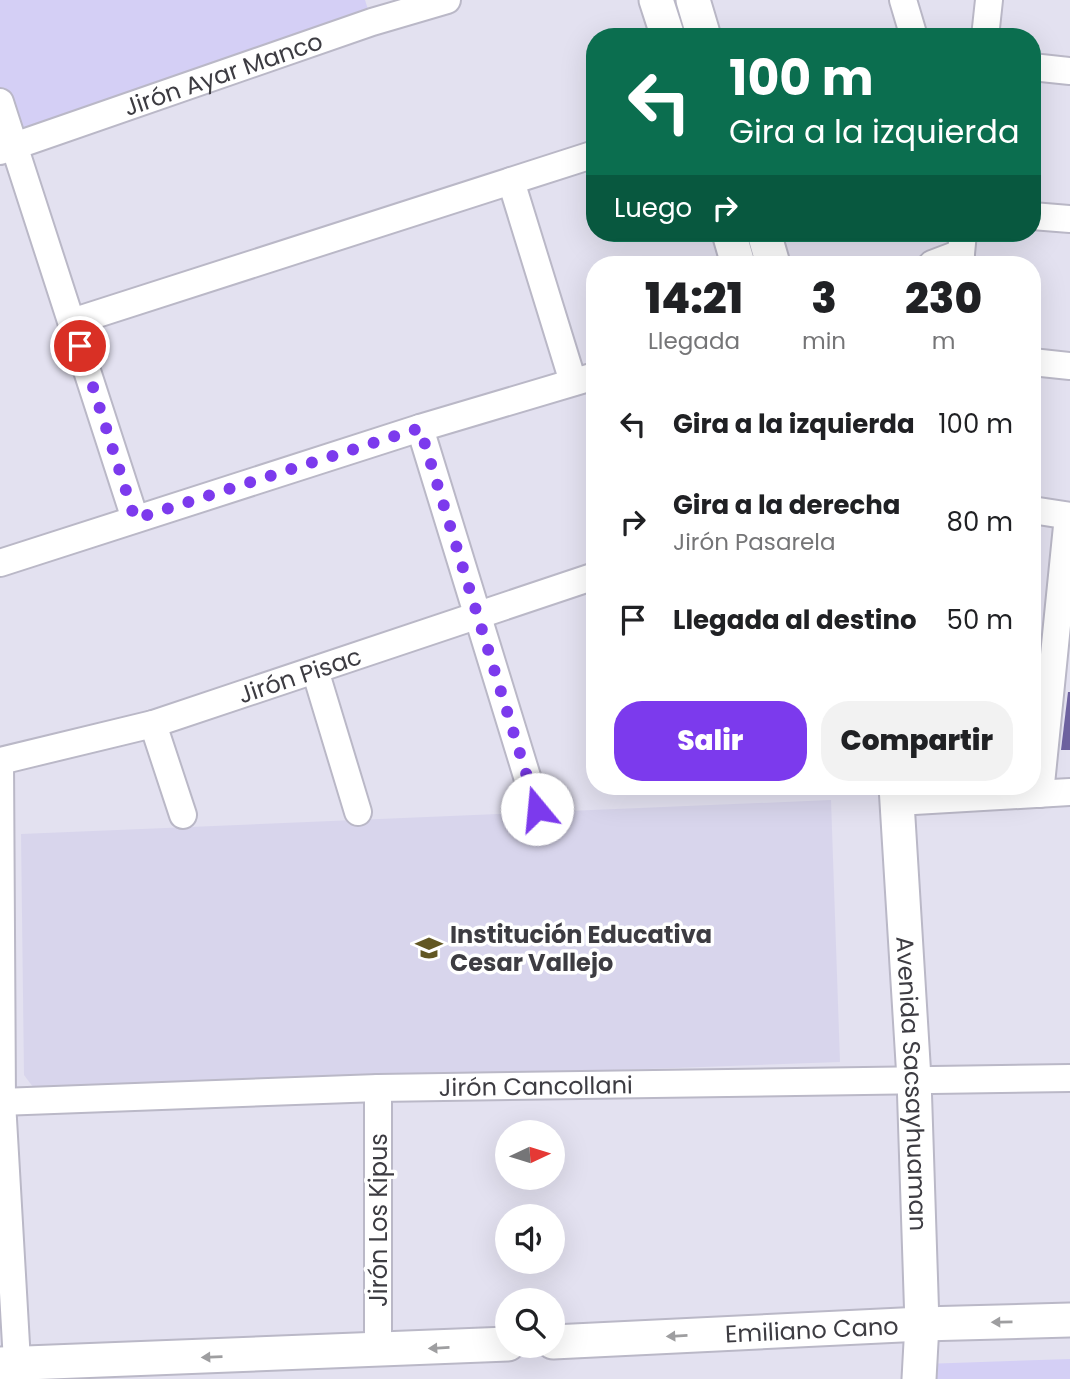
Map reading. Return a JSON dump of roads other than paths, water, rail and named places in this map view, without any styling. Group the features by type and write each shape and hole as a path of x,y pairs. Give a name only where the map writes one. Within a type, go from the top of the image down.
{"street":[{"name":"Jirón Ayar Manco","path":"8,149 372,22 447,0"},
{"path":"656,0 665,28"},
{"path":"693,0 701,28"},
{"path":"902,0 911,28"},
{"path":"986,28 989,0"},
{"path":"1041,68 1070,71"},
{"path":"0,102 8,149 72,322 135,519"},
{"path":"72,322 586,157"},
{"path":"0,563 420,428 584,379 511,181"},
{"path":"1041,217 1070,219"},
{"path":"1041,363 1070,366"},
{"path":"420,428 537,809"},
{"path":"1041,511 1069,516 1041,784"},
{"name":"Jirón Pisac","path":"0,761 153,724 586,579"},
{"path":"315,670 358,812"},
{"path":"153,724 183,816"},
{"path":"0,761 1,1102 11,1369 495,1345"},
{"path":"1041,794 1070,792"},
{"name":"Avenida Sacsayhuaman","path":"897,795 914,1079 922,1324 919,1379"},
{"name":"Jirón Cancollani","path":"1,1102 378,1088 1070,1078"},
{"name":"Jirón Los Kipus","path":"378,1088 378,1351"},
{"name":"Emiliano Cano","path":"565,1341 922,1324 1070,1320"}],"place":[{"name":"Institución Educativa Cesar Vallejo","path":"429,948"}]}
